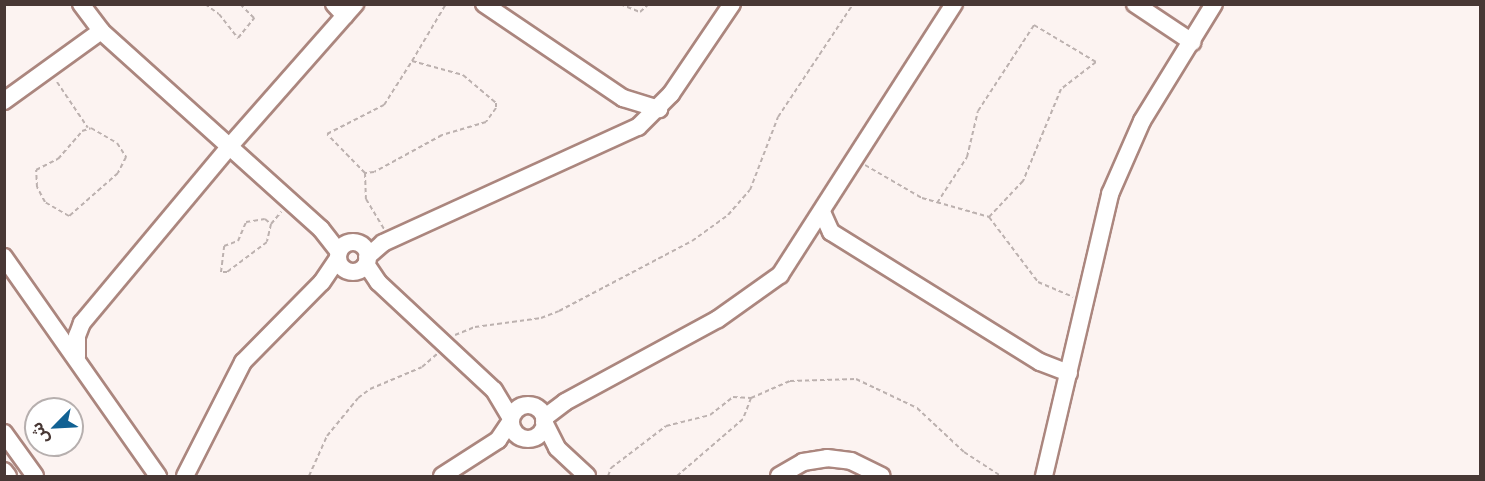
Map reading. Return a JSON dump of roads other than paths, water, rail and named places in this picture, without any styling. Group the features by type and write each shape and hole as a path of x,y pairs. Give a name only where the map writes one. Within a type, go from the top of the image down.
{"street":[{"path":"81,4 101,31 353,258 444,346 494,390 537,413 557,448 587,477"},
{"path":"484,4 623,98 659,109"},
{"path":"4,257 77,357 157,474 187,472 243,362 322,282 353,258 387,241 626,134 659,109 732,4"},
{"path":"442,477 498,440 518,408 537,413 565,402 674,345 764,289 788,265 954,4"},
{"path":"1135,4 1192,42"},
{"path":"1044,477 1102,219 1119,170 1142,122 1215,4"},
{"path":"77,357 77,336 82,323 345,8"},
{"path":"4,101 101,31"},
{"path":"623,98 628,116 626,134"},
{"path":"822,212 831,232 1040,362 1069,373"},
{"path":"807,234 831,232"},
{"path":"51,323 82,323"},
{"path":"494,390 524,438 557,448"},
{"path":"498,440 524,438 540,433 537,413"},
{"path":"4,432 35,477"},
{"path":"779,477 803,462 827,458 862,464 882,477"},
{"path":"4,471 8,477"}]}
